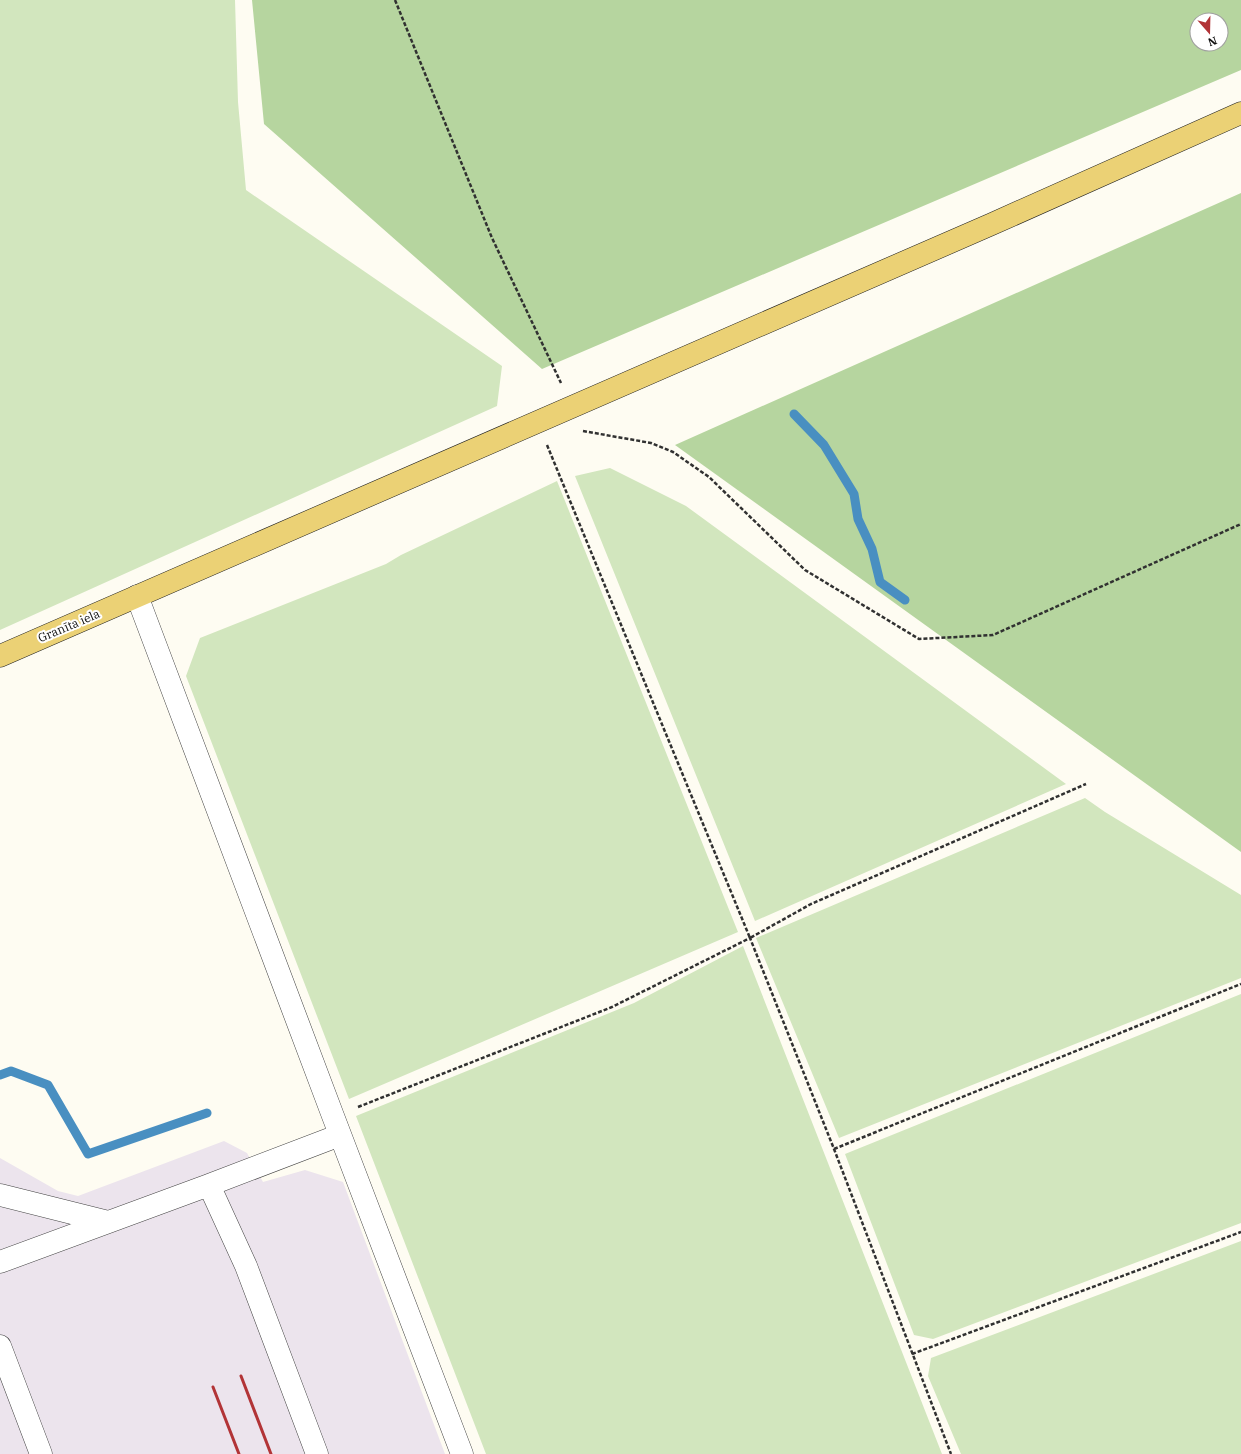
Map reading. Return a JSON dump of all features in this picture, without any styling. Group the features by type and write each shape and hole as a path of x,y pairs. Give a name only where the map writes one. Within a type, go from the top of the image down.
{"main road":[{"name":"Granīta iela","path":"0,656 985,227 1241,113"}],"street":[{"path":"137,596 336,1126 462,1454"},
{"path":"0,1262 209,1185 336,1126"},
{"path":"209,1185 246,1266 318,1454"},
{"path":"0,1195 108,1222"},
{"path":"0,1346 41,1454"}],"path":[{"path":"395,0 492,238 583,431 651,443 673,452 709,477 805,570 919,639 993,635 1241,524"},
{"path":"537,422 750,938 834,1149 951,1454"},
{"path":"336,1126 612,1007 750,938 811,904 1086,784"},
{"path":"834,1149 1241,984"},
{"path":"912,1354 1241,1232"}],"shaded area":[{"path":"224,1141 247,1153 263,1182 305,1170 343,1182 445,1454 0,1454 0,1158 58,1191 78,1196"}],"green space":[{"path":"0,0 235,0 238,102 246,190 502,366 497,406 0,630"},
{"path":"252,0 1241,0 1241,70 542,369 264,124"},
{"path":"1241,193 1241,852 675,445"},
{"path":"610,468 686,506 1066,784 755,921 575,476"},
{"path":"557,481 738,932 349,1099 186,676 200,638 386,564 401,555"},
{"path":"1085,798 1105,812 1241,895 1241,978 839,1138 756,938"},
{"path":"743,946 942,1454 486,1454 356,1116 634,1003"},
{"path":"1241,994 1241,1223 933,1339 914,1335 845,1154"},
{"path":"1241,1241 1241,1454 961,1454 928,1376 931,1358"}],"waterway":[{"path":"794,414 824,445 854,494 858,519 872,549 880,582 905,600"},
{"path":"0,1075 11,1071 48,1085 88,1154 207,1113"}],"railway":[{"path":"241,1376 271,1454"},
{"path":"213,1387 239,1454"}]}
